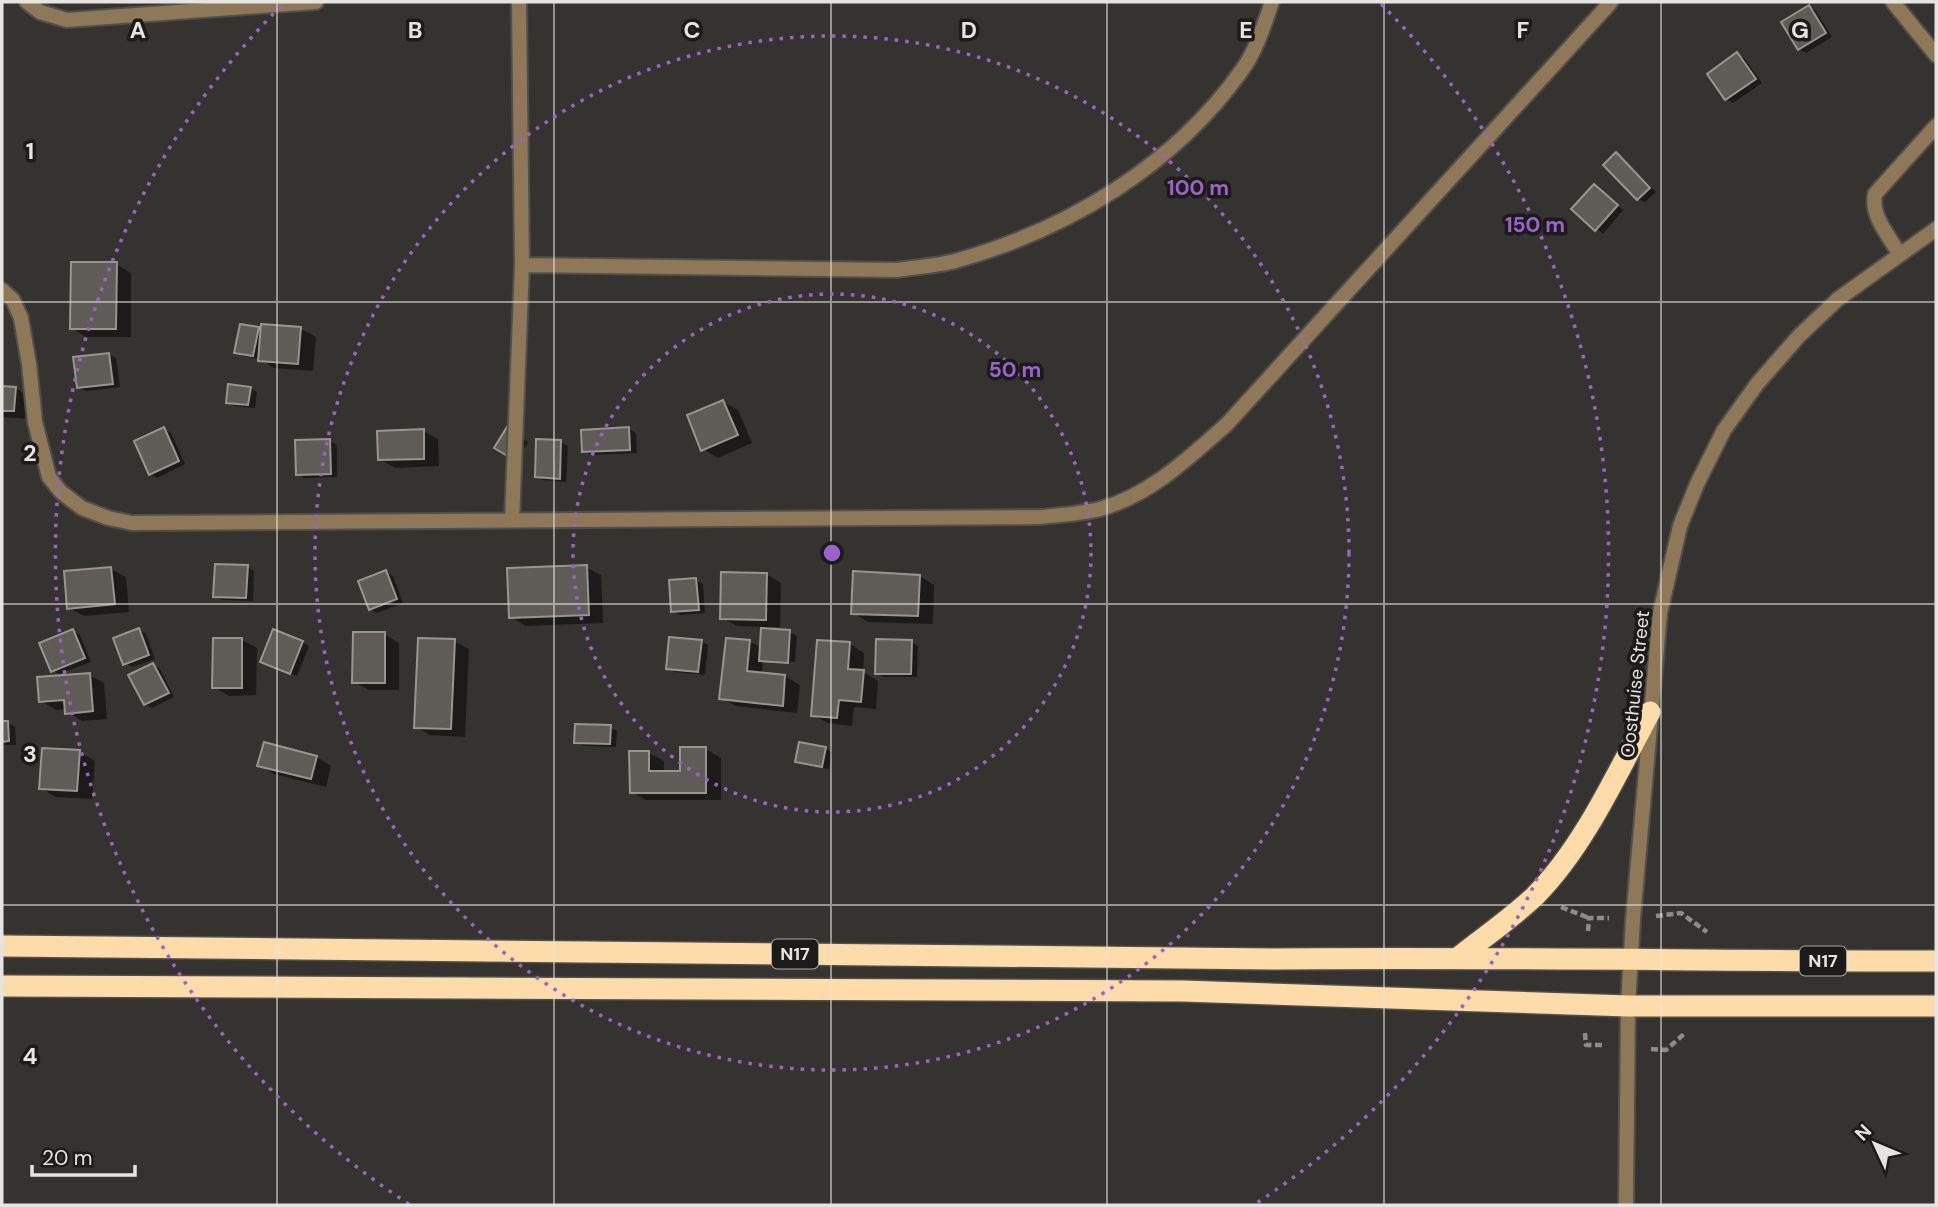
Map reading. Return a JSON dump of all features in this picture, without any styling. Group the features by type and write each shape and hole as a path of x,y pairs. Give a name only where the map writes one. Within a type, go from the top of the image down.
{"highway":[{"path":"1459,957 1535,896 1565,860 1602,800 1650,712"},
{"name":"N17","path":"2,946 1275,959 1459,957 1630,961 1936,961"},
{"name":"N17","path":"2,986 1169,991 1628,1006 1936,1006"}],"street":[{"path":"27,2 40,12 67,20 316,2"},
{"path":"512,520 522,265 519,2"},
{"path":"522,265 897,270 953,262 1009,243 1045,229 1095,204 1174,146 1243,69 1260,38 1272,2"},
{"path":"2,290 13,300 21,318 35,422 49,477 61,492 82,508 108,518 132,523 1040,517 1100,509 1164,477 1227,424 1611,2"},
{"path":"1893,2 1936,55"},
{"path":"1900,255 1878,218 1875,194 1936,126"},
{"name":"Oosthuise Street","path":"1626,1205 1630,961 1660,613 1680,526 1724,430 1757,384 1838,299 1936,229"}],"building":[{"path":"1809,5 1826,33 1798,50 1781,22"},
{"path":"1737,52 1756,79 1725,100 1707,74"},
{"path":"1616,152 1650,188 1637,200 1603,165"},
{"path":"1594,184 1618,205 1595,231 1571,209"},
{"path":"71,262 117,262 116,329 70,329"},
{"path":"240,324 259,327 253,356 234,353"},
{"path":"261,324 301,327 298,364 258,361"},
{"path":"109,353 113,384 77,388 73,357"},
{"path":"228,384 251,387 248,405 226,403"},
{"path":"2,386 16,387 14,411 2,411"},
{"path":"723,400 738,435 701,451 687,415"},
{"path":"164,427 179,461 149,475 134,441"},
{"path":"507,427 522,437 509,457 494,448"},
{"path":"629,427 630,450 582,452 581,430"},
{"path":"424,429 424,459 378,460 377,431"},
{"path":"330,439 331,474 296,475 295,440"},
{"path":"536,439 561,440 560,479 535,477"},
{"path":"215,564 248,565 246,598 213,597"},
{"path":"587,565 589,615 509,618 507,568"},
{"path":"111,567 115,604 67,609 64,571"},
{"path":"386,570 397,599 369,610 358,581"},
{"path":"853,571 920,575 918,616 851,614"},
{"path":"721,572 767,573 766,620 720,619"},
{"path":"696,578 699,610 671,612 669,580"},
{"path":"139,628 149,655 123,665 113,638"},
{"path":"761,628 790,630 788,663 759,661"},
{"path":"73,629 85,658 51,672 39,643"},
{"path":"273,629 303,641 290,674 260,662"},
{"path":"353,632 385,632 385,683 352,683"},
{"path":"669,637 702,640 698,672 666,669"},
{"path":"213,638 242,638 242,688 212,688"},
{"path":"418,638 455,639 451,729 414,728"},
{"path":"726,638 750,640 747,671 785,675 783,706 719,699"},
{"path":"876,639 912,640 911,674 875,674"},
{"path":"817,640 850,642 848,669 864,670 861,702 839,700 837,718 811,716"},
{"path":"153,663 169,693 144,705 128,675"},
{"path":"90,673 93,711 65,714 64,700 39,702 37,677"},
{"path":"2,721 8,721 9,741 2,742"},
{"path":"575,724 611,725 610,744 574,743"},
{"path":"264,742 317,756 311,779 257,766"},
{"path":"799,742 826,747 822,767 795,762"},
{"path":"680,747 706,747 706,793 630,793 629,751 649,751 649,771 680,771"},
{"path":"42,748 80,750 77,791 39,789"}]}
